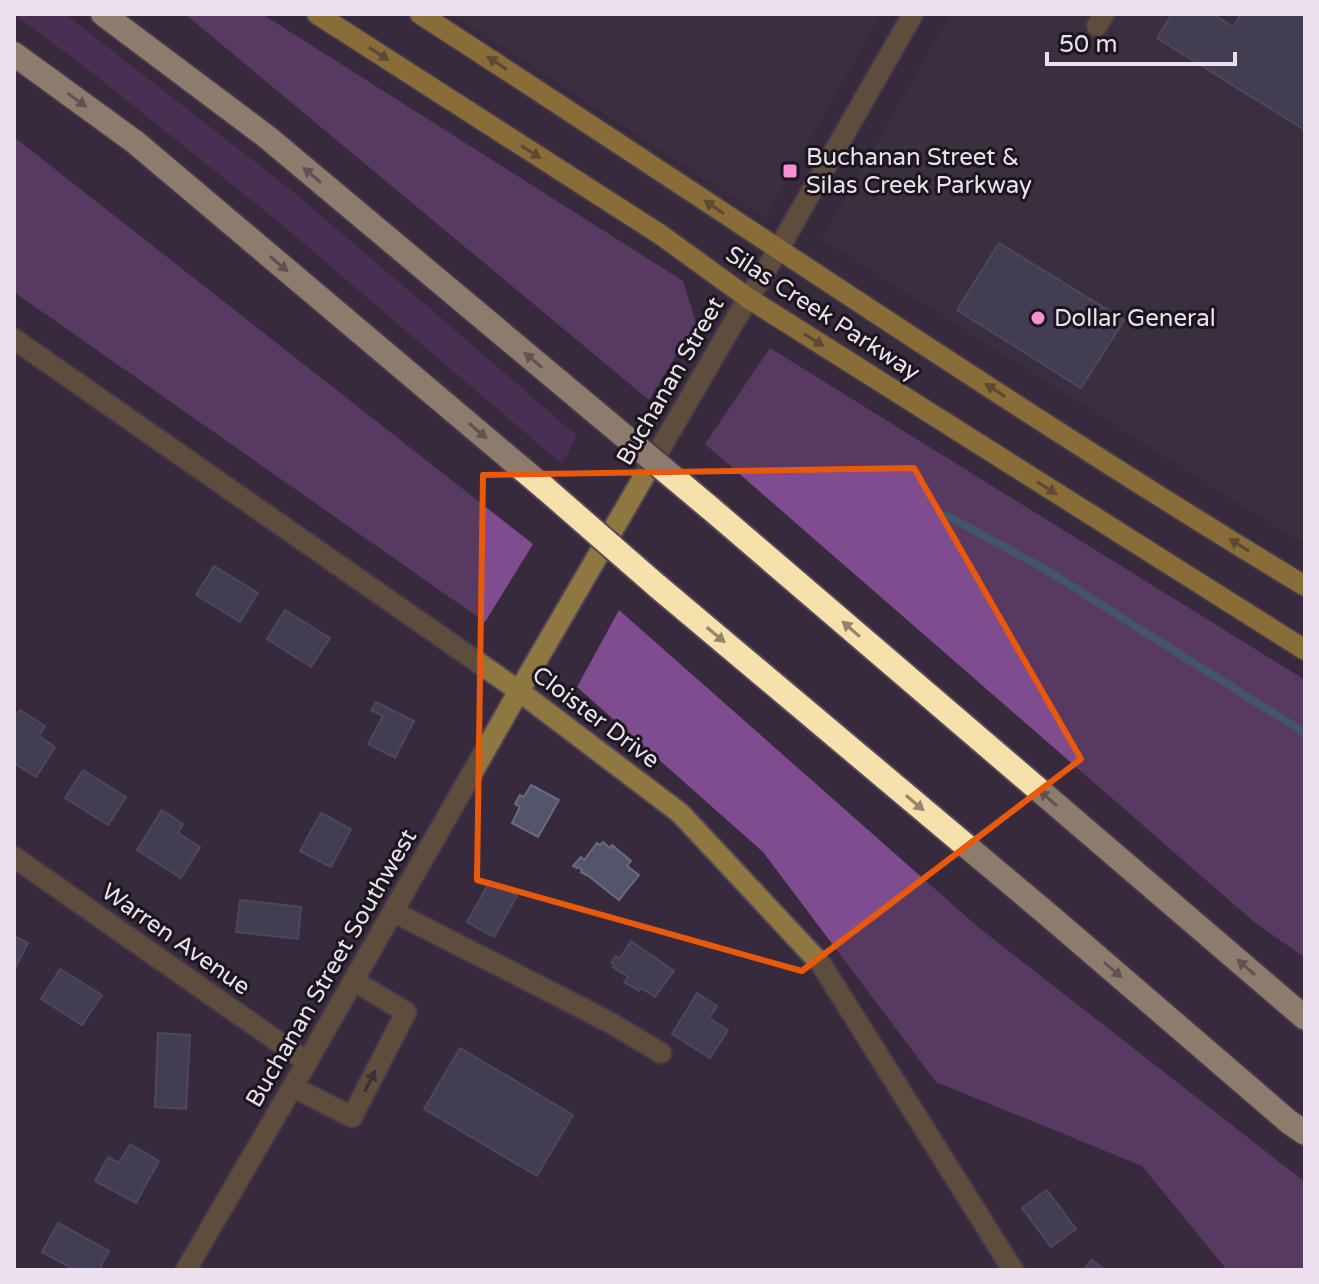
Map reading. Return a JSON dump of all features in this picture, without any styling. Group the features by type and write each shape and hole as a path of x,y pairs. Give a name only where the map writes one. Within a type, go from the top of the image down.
{"highway":[{"path":"103,14 267,137 710,508 1305,1018"},
{"path":"14,54 135,142 1305,1133"}],"main road":[{"name":"Silas Creek Parkway","path":"317,14 661,235 748,298 1305,650"},
{"name":"Silas Creek Parkway","path":"420,14 778,250 1305,586"}],"street":[{"name":"Buchanan Street","path":"519,691 913,14"},
{"name":"Cloister Drive","path":"14,339 519,691 680,813 821,964 1013,1270"},
{"name":"Buchanan Street Southwest","path":"186,1270 519,691"},
{"name":"Warren Avenue","path":"14,857 307,1062"},
{"path":"394,912 596,1015 661,1053"},
{"path":"293,1087 352,1117 406,1012 354,981"}],"highlighted area":[{"path":"914,468 1081,759 802,971 477,880 483,475"}],"shaded area":[{"path":"14,14 65,14 291,190 577,436 562,464 274,218"},
{"path":"185,14 262,14 683,281 696,323 649,400"},
{"path":"452,14 881,14 765,218"},
{"path":"951,14 1305,14 1305,545 822,239"},
{"path":"14,137 533,544 485,622 14,292"},
{"path":"770,348 1305,680 1305,958 1253,921 705,444"},
{"path":"619,610 978,927 1305,1182 1305,1270 1227,1270 1142,1166 936,1082 763,852 577,687"}],"building":[{"path":"1172,14 1213,14 1233,27 1241,14 1305,14 1305,130 1157,38"},
{"path":"999,243 1124,320 1081,388 957,310"},
{"path":"214,566 258,593 240,622 196,595"},
{"path":"285,610 330,638 311,667 267,639"},
{"path":"376,702 414,721 395,758 368,744 383,716 371,710"},
{"path":"20,710 45,726 39,736 55,747 36,777 14,766 14,718"},
{"path":"83,770 126,797 108,825 65,798"},
{"path":"531,785 559,800 538,837 512,823 520,807 515,804"},
{"path":"162,810 183,824 178,833 200,847 181,878 137,850"},
{"path":"321,813 351,829 331,867 300,851"},
{"path":"603,842 610,848 612,845 631,861 627,866 639,875 619,900 573,866 581,857 584,860 597,843 600,845"},
{"path":"490,881 517,896 494,937 467,922"},
{"path":"240,900 301,907 298,939 236,932"},
{"path":"14,936 28,943 14,970"},
{"path":"631,941 674,971 655,997 624,982 628,977 611,963 616,956 620,958"},
{"path":"60,969 102,995 82,1025 41,999"},
{"path":"697,993 717,1006 709,1018 728,1030 710,1058 672,1034"},
{"path":"158,1033 190,1035 186,1109 155,1107"},
{"path":"460,1048 573,1115 537,1176 424,1109"},
{"path":"130,1144 159,1161 136,1203 95,1181 108,1157 119,1163"},
{"path":"1047,1190 1076,1229 1051,1247 1022,1208"},
{"path":"58,1223 109,1251 99,1270 75,1270 42,1252"},
{"path":"1092,1260 1105,1270 1084,1270"}],"waterway":[{"path":"946,515 1043,568 1305,733"}],"place":[{"name":"Buchanan Street & Silas Creek Parkway","path":"790,171"},
{"name":"Dollar General","path":"1038,318"}]}
